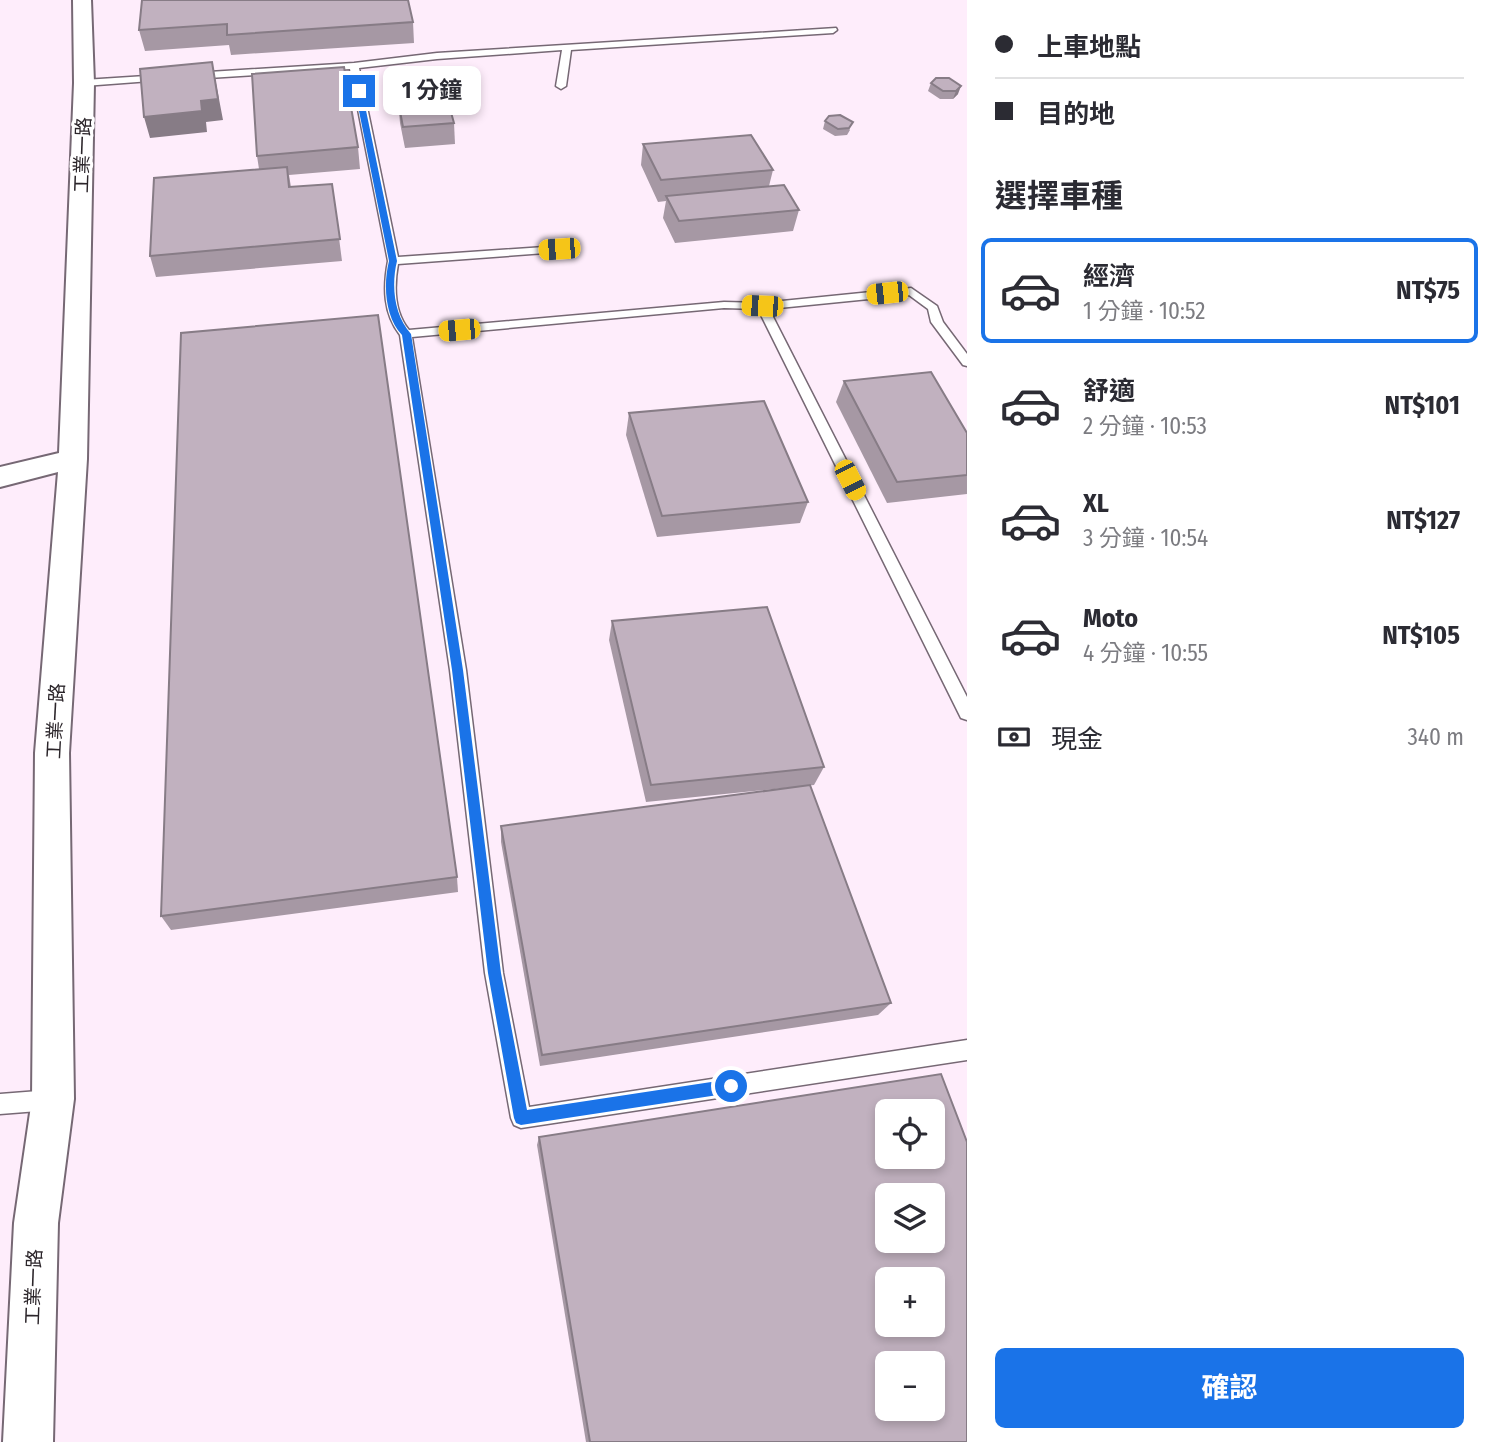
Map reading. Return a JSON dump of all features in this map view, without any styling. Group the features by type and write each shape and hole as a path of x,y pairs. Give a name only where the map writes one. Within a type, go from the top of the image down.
{"street":[{"name":"工業一路","path":"28,1442 36,1223 53,1100 52,753 73,459 84,83 82,0"},
{"path":"0,477 73,459"}],"lane":[{"path":"84,83 354,66 437,56 833,30"},
{"path":"561,86 567,49"},
{"path":"354,66 393,261 389,278 396,324 406,334 458,670 494,973 521,1118 967,1050"},
{"path":"393,261 559,249"},
{"path":"406,334 724,305 762,306 911,291 933,307 937,322 967,362"},
{"path":"762,306 967,713"},
{"path":"0,1104 53,1100"}],"building":[{"path":"142,0 408,0 413,22 227,35 227,24 139,30"},
{"path":"212,62 218,99 201,101 202,111 144,117 140,69"},
{"path":"344,67 358,147 257,156 252,74"},
{"path":"936,78 949,78 961,86 956,91 943,91 931,83"},
{"path":"447,98 454,123 403,127 398,101"},
{"path":"840,115 853,122 849,128 838,129 825,121 829,116"},
{"path":"751,135 773,170 661,180 643,144"},
{"path":"287,167 289,187 332,184 340,239 150,256 154,178"},
{"path":"784,185 799,210 679,221 666,196"},
{"path":"378,315 457,877 161,916 181,333"},
{"path":"931,372 967,433 967,475 897,482 844,381"},
{"path":"764,401 808,502 662,516 629,413"},
{"path":"767,607 824,767 651,785 612,621"},
{"path":"810,785 891,1003 542,1055 501,826"},
{"path":"941,1074 967,1142 967,1442 590,1442 539,1137"}],"route":[{"path":"359,91 393,261 389,278 396,324 406,334 458,670 494,973 521,1118 731,1086"}]}
